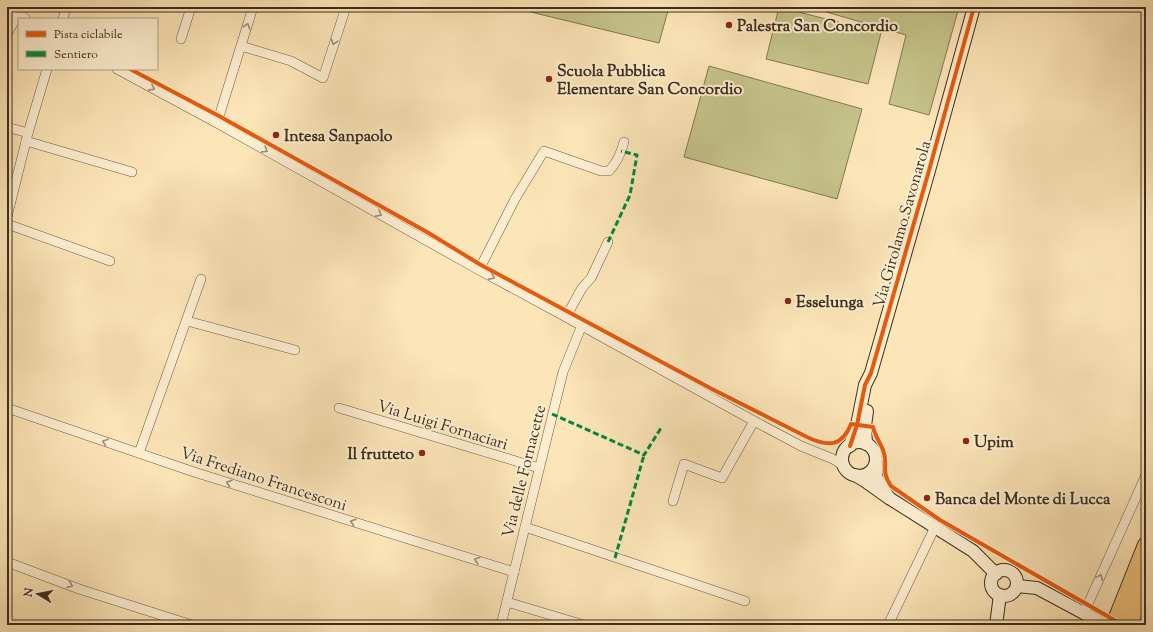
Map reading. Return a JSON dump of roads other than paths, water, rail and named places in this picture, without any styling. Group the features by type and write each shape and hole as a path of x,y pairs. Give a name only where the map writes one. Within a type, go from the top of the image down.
{"highway":[{"path":"1128,616 1146,546"},
{"path":"1114,625 1128,616 1146,584"}],"street":[{"path":"63,18 66,7"},
{"path":"181,39 191,7"},
{"path":"217,123 253,7"},
{"path":"241,46 291,61 323,78 346,7"},
{"name":"Via Girolamo Savonarola","path":"850,446 857,425 865,385 871,372 974,7"},
{"path":"7,8 22,17"},
{"path":"7,34 18,22"},
{"path":"7,217 27,137 47,70"},
{"path":"119,70 754,421 801,446 833,459 844,466 850,473 865,481 889,498 973,551 996,574"},
{"path":"7,127 27,137 132,172"},
{"path":"479,270 515,199 544,151 600,171 608,171 615,165 624,142"},
{"path":"7,224 110,261"},
{"path":"566,316 582,288 591,278 608,242"},
{"path":"139,453 201,279"},
{"path":"187,321 295,350"},
{"name":"Via delle Fornacette","path":"501,625 563,372 582,325"},
{"name":"Via Girolamo Savonarola","path":"866,444 865,426 871,386 871,372"},
{"name":"Via Frediano Francesconi","path":"7,408 306,508 514,572"},
{"name":"Via Luigi Fornaciari","path":"338,408 539,468"},
{"path":"673,501 684,464 722,478 754,421"},
{"path":"844,466 844,453 850,446 860,443 866,444 874,452 876,477 889,498"},
{"path":"855,475 860,476 869,473 876,464"},
{"path":"1084,613 1146,476"},
{"path":"525,527 745,601"},
{"path":"888,625 935,527"},
{"path":"7,562 79,589 192,625"},
{"path":"1003,570 1011,572 1016,578 1017,586 1015,590 1008,595 1000,595 994,589 992,581 996,574 1003,570"},
{"path":"1017,586 1037,588 1106,625"},
{"path":"996,625 1000,595"},
{"path":"507,602 584,625"}],"place":[{"name":"Palestra San Concordio","path":"729,25"},
{"name":"Scuola Pubblica Elementare San Concordio","path":"549,79"},
{"name":"Intesa Sanpaolo","path":"276,135"},
{"name":"Esselunga","path":"788,301"},
{"name":"Upim","path":"966,441"},
{"name":"Il frutteto","path":"422,453"},
{"name":"Banca del Monte di Lucca","path":"927,498"}]}
